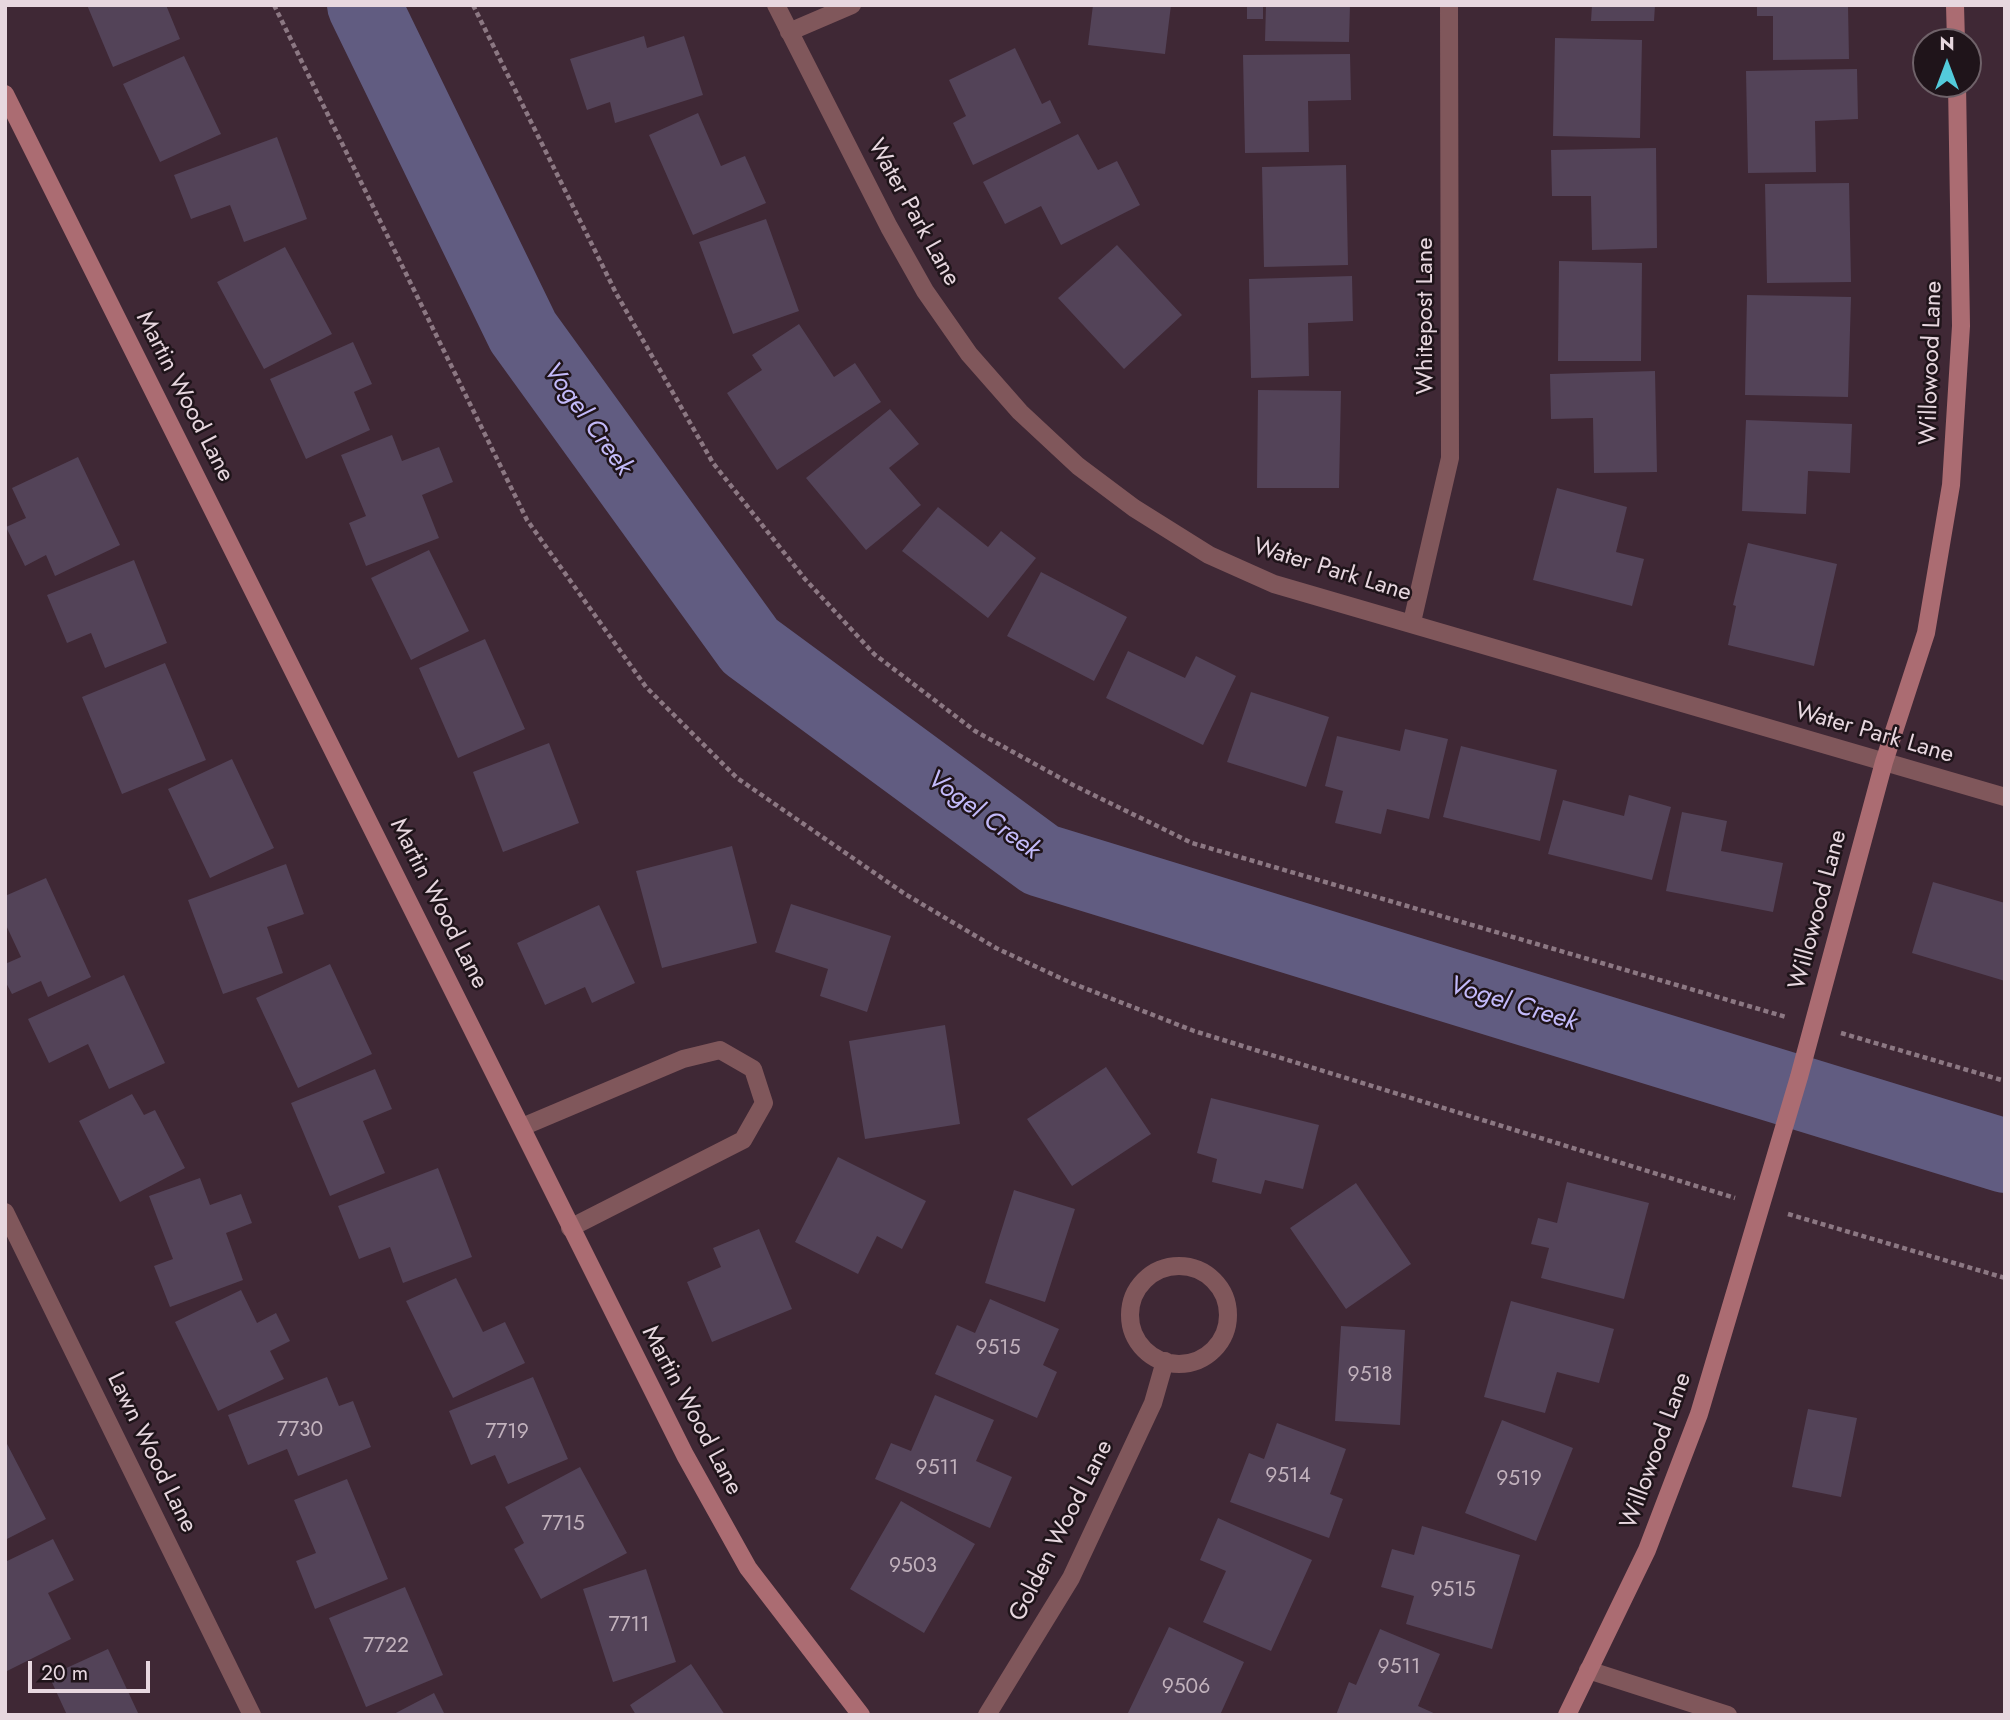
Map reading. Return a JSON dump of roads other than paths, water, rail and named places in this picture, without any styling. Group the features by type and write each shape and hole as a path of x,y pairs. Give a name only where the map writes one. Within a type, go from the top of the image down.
{"street":[{"name":"Water Park Lane","path":"776,5 925,291 970,354 1020,412 1078,466 1134,508 1209,555 1274,584 1412,622 2005,797"},
{"path":"789,32 852,5"},
{"name":"Whitepost Lane","path":"1412,622 1450,458 1449,5"},
{"path":"1955,5 1956,28"},
{"name":"Martin Wood Lane","path":"5,94 522,1127 641,1371 748,1568 861,1715"},
{"name":"Willowood Lane","path":"1567,1715 1647,1550 1699,1414 1799,1077 1884,762 1926,633 1951,485 1961,326 1956,98"},
{"path":"522,1127 683,1059 720,1050 753,1069 764,1103 743,1140 569,1228"},
{"name":"Lawn Wood Lane","path":"5,1212 252,1715"},
{"path":"1179,1264 1205,1271 1223,1290 1230,1315 1223,1340 1205,1359 1179,1366 1165,1362 1154,1359 1136,1340 1129,1315 1136,1290 1154,1271 1167,1267 1179,1264"},
{"name":"Golden Wood Lane","path":"987,1715 1071,1578 1153,1403 1165,1362"},
{"path":"1588,1670 1728,1715"}],"waterway":[{"name":"Vogel Creek","path":"364,5 523,332 750,646 1041,860 2005,1156"}]}
